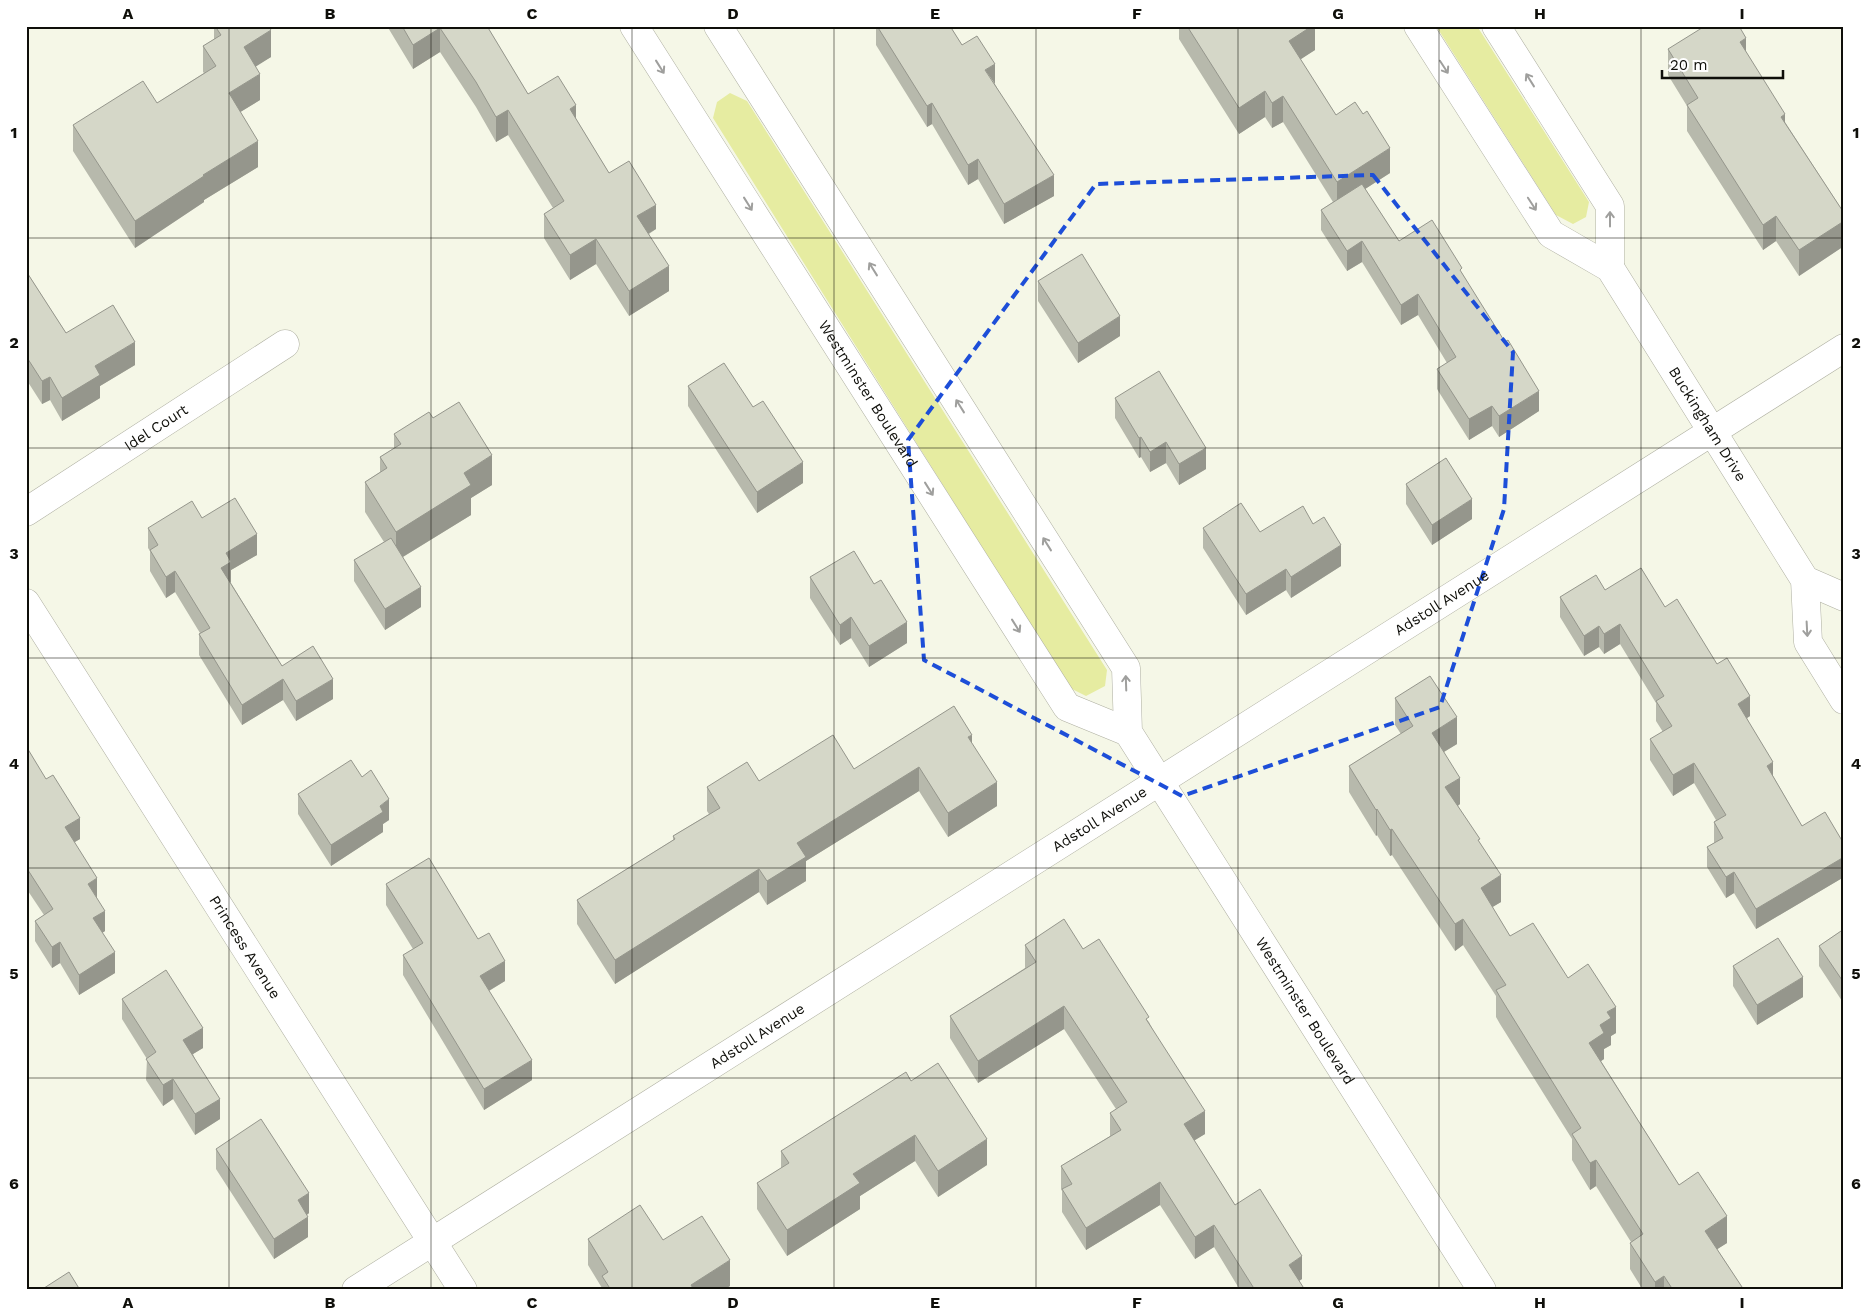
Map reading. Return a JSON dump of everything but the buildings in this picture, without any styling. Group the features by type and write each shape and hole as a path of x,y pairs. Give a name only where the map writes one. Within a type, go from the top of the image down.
{"street":[{"name":"Westminster Boulevard","path":"634,26 1067,707 1128,732 1482,1290"},
{"path":"718,26 1126,668 1128,732"},
{"name":"Buckingham Drive","path":"1418,26 1551,234 1610,268 1804,580 1808,642 1844,700"},
{"path":"1496,26 1610,206 1610,268"},
{"name":"Idel Court","path":"26,512 285,344"},
{"name":"Adstoll Avenue","path":"356,1290 1844,348"},
{"path":"1804,580 1844,598"},
{"name":"Princess Avenue","path":"26,603 463,1290"}],"highlighted area":[{"path":"1373,175 1513,352 1504,509 1440,707 1182,796 924,660 908,440 1096,184"}],"green space":[{"path":"1436,26 1477,26 1589,202 1586,217 1573,224 1556,215"},
{"path":"730,93 747,101 1107,670 1105,686 1086,696 1070,688 713,118 717,102"}]}
